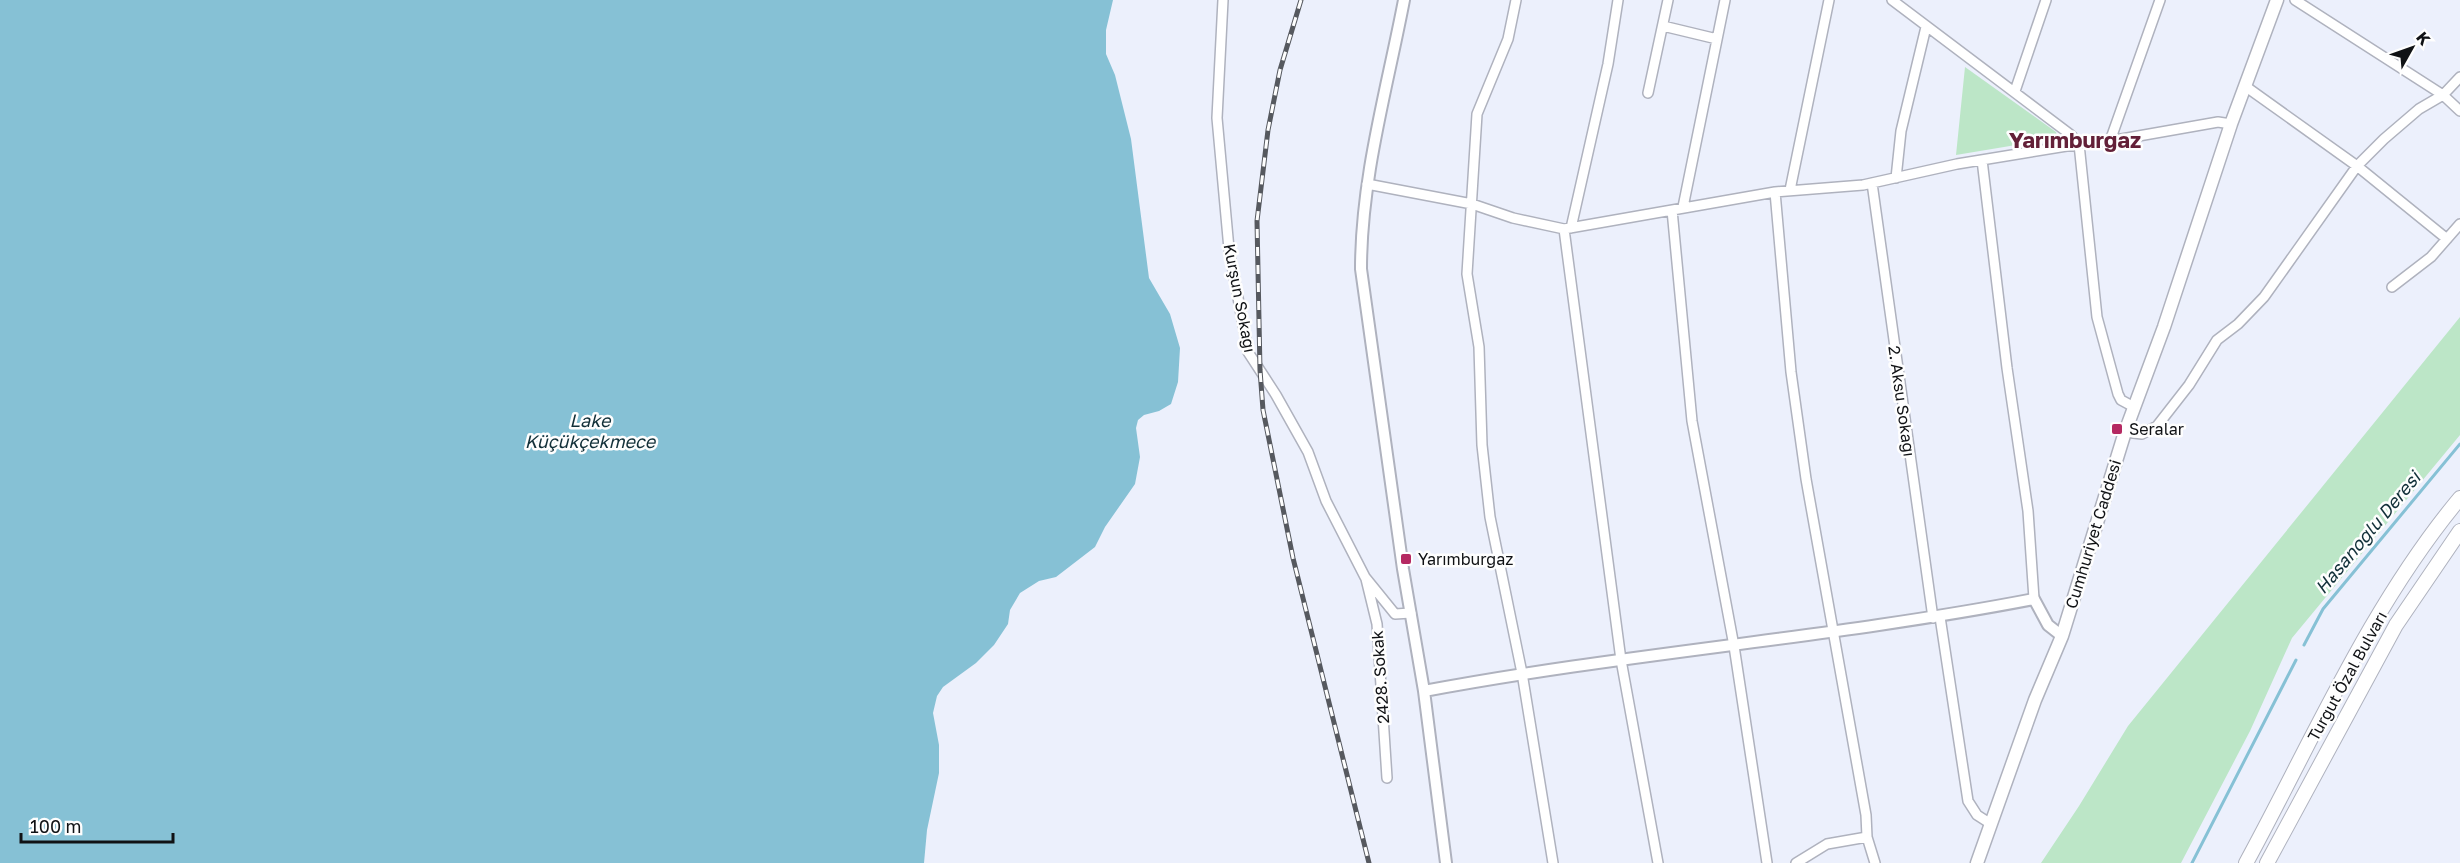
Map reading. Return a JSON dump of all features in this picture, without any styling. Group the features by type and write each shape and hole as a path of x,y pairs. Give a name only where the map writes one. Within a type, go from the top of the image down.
{"main road":[{"name":"Cumhuriyet Caddesi","path":"1977,863 2035,700 2062,636 2124,432 2164,327 2230,124 2277,0"},
{"name":"Turgut Özal Bulvarı","path":"2246,863 2372,627 2422,548 2460,498"},
{"name":"Turgut Özal Bulvarı","path":"2267,863 2396,625 2460,531"}],"street":[{"name":"Kurşun Sokağı","path":"1223,0 1217,118 1229,249 1248,352 1276,395 1308,452 1326,501 1365,577 1395,614 1411,614"},
{"path":"1404,0 1367,184 1361,269 1424,692 1446,863"},
{"path":"1516,0 1508,39 1478,114 1467,274 1479,347 1482,445 1491,517 1522,673 1553,863"},
{"path":"1618,0 1608,64 1567,229 1621,660 1658,863"},
{"path":"1648,93 1668,0"},
{"path":"1683,207 1725,0"},
{"path":"1790,190 1829,0"},
{"path":"1892,0 2015,91 2071,135 2079,144 2097,317 2118,394 2121,400 2134,407"},
{"path":"2015,91 2046,0"},
{"path":"2110,141 2160,0"},
{"path":"2295,0 2443,95 2460,111"},
{"path":"1663,26 1717,39"},
{"path":"1896,178 1901,130 1926,27"},
{"path":"2124,432 2139,435 2157,426 2189,385 2217,340 2238,324 2264,297 2357,166 2419,109 2443,95 2460,77"},
{"path":"2245,86 2357,166 2447,239"},
{"path":"1367,184 1472,204 1513,218 1567,229 1775,192 1872,183 1982,160 2079,144 2110,141 2218,122 2230,124"},
{"path":"1982,160 2007,368 2028,511 2034,599 2048,625 2062,636"},
{"name":"2. Aksu Sokağı","path":"1872,183 1937,617 1968,801 1977,815 1991,824"},
{"path":"1775,192 1791,372 1806,479 1866,815 1867,837 1875,863"},
{"path":"1672,210 1692,421 1734,646 1767,863"},
{"path":"2392,287 2431,257 2460,224"},
{"name":"2428. Sokak","path":"1365,577 1377,624 1388,777"},
{"path":"1424,692 1522,673 1937,617 2034,599"},
{"path":"1796,863 1827,844 1867,837"}],"green space":[{"path":"1965,67 2056,132 2058,138 1956,155"},
{"path":"2460,317 2460,435 2292,638 2250,731 2181,863 2041,863 2128,726"}],"water":[{"name":"Lake Küçükçekmece","path":"0,0 1113,0 1106,30 1106,54 1115,75 1131,139 1149,278 1170,314 1180,348 1178,382 1171,404 1159,411 1144,415 1138,420 1136,428 1140,457 1135,484 1105,527 1095,547 1056,577 1039,581 1020,593 1010,610 1008,624 994,645 976,663 943,687 937,696 933,713 939,745 939,773 927,830 924,863 0,863"}],"waterway":[{"name":"Hasanoğlu Deresi","path":"2304,645 2323,609 2460,444"},
{"name":"Hasanoğlu Deresi","path":"2192,863 2296,660"}],"railway":[{"path":"1301,0 1280,70 1268,130 1257,221 1263,410 1293,558 1369,863"}],"place":[{"name":"Seralar","path":"2117,429"},
{"name":"Yarımburgaz","path":"1406,559"}],"district":[{"name":"Yarımburgaz","path":"2075,140"}]}
